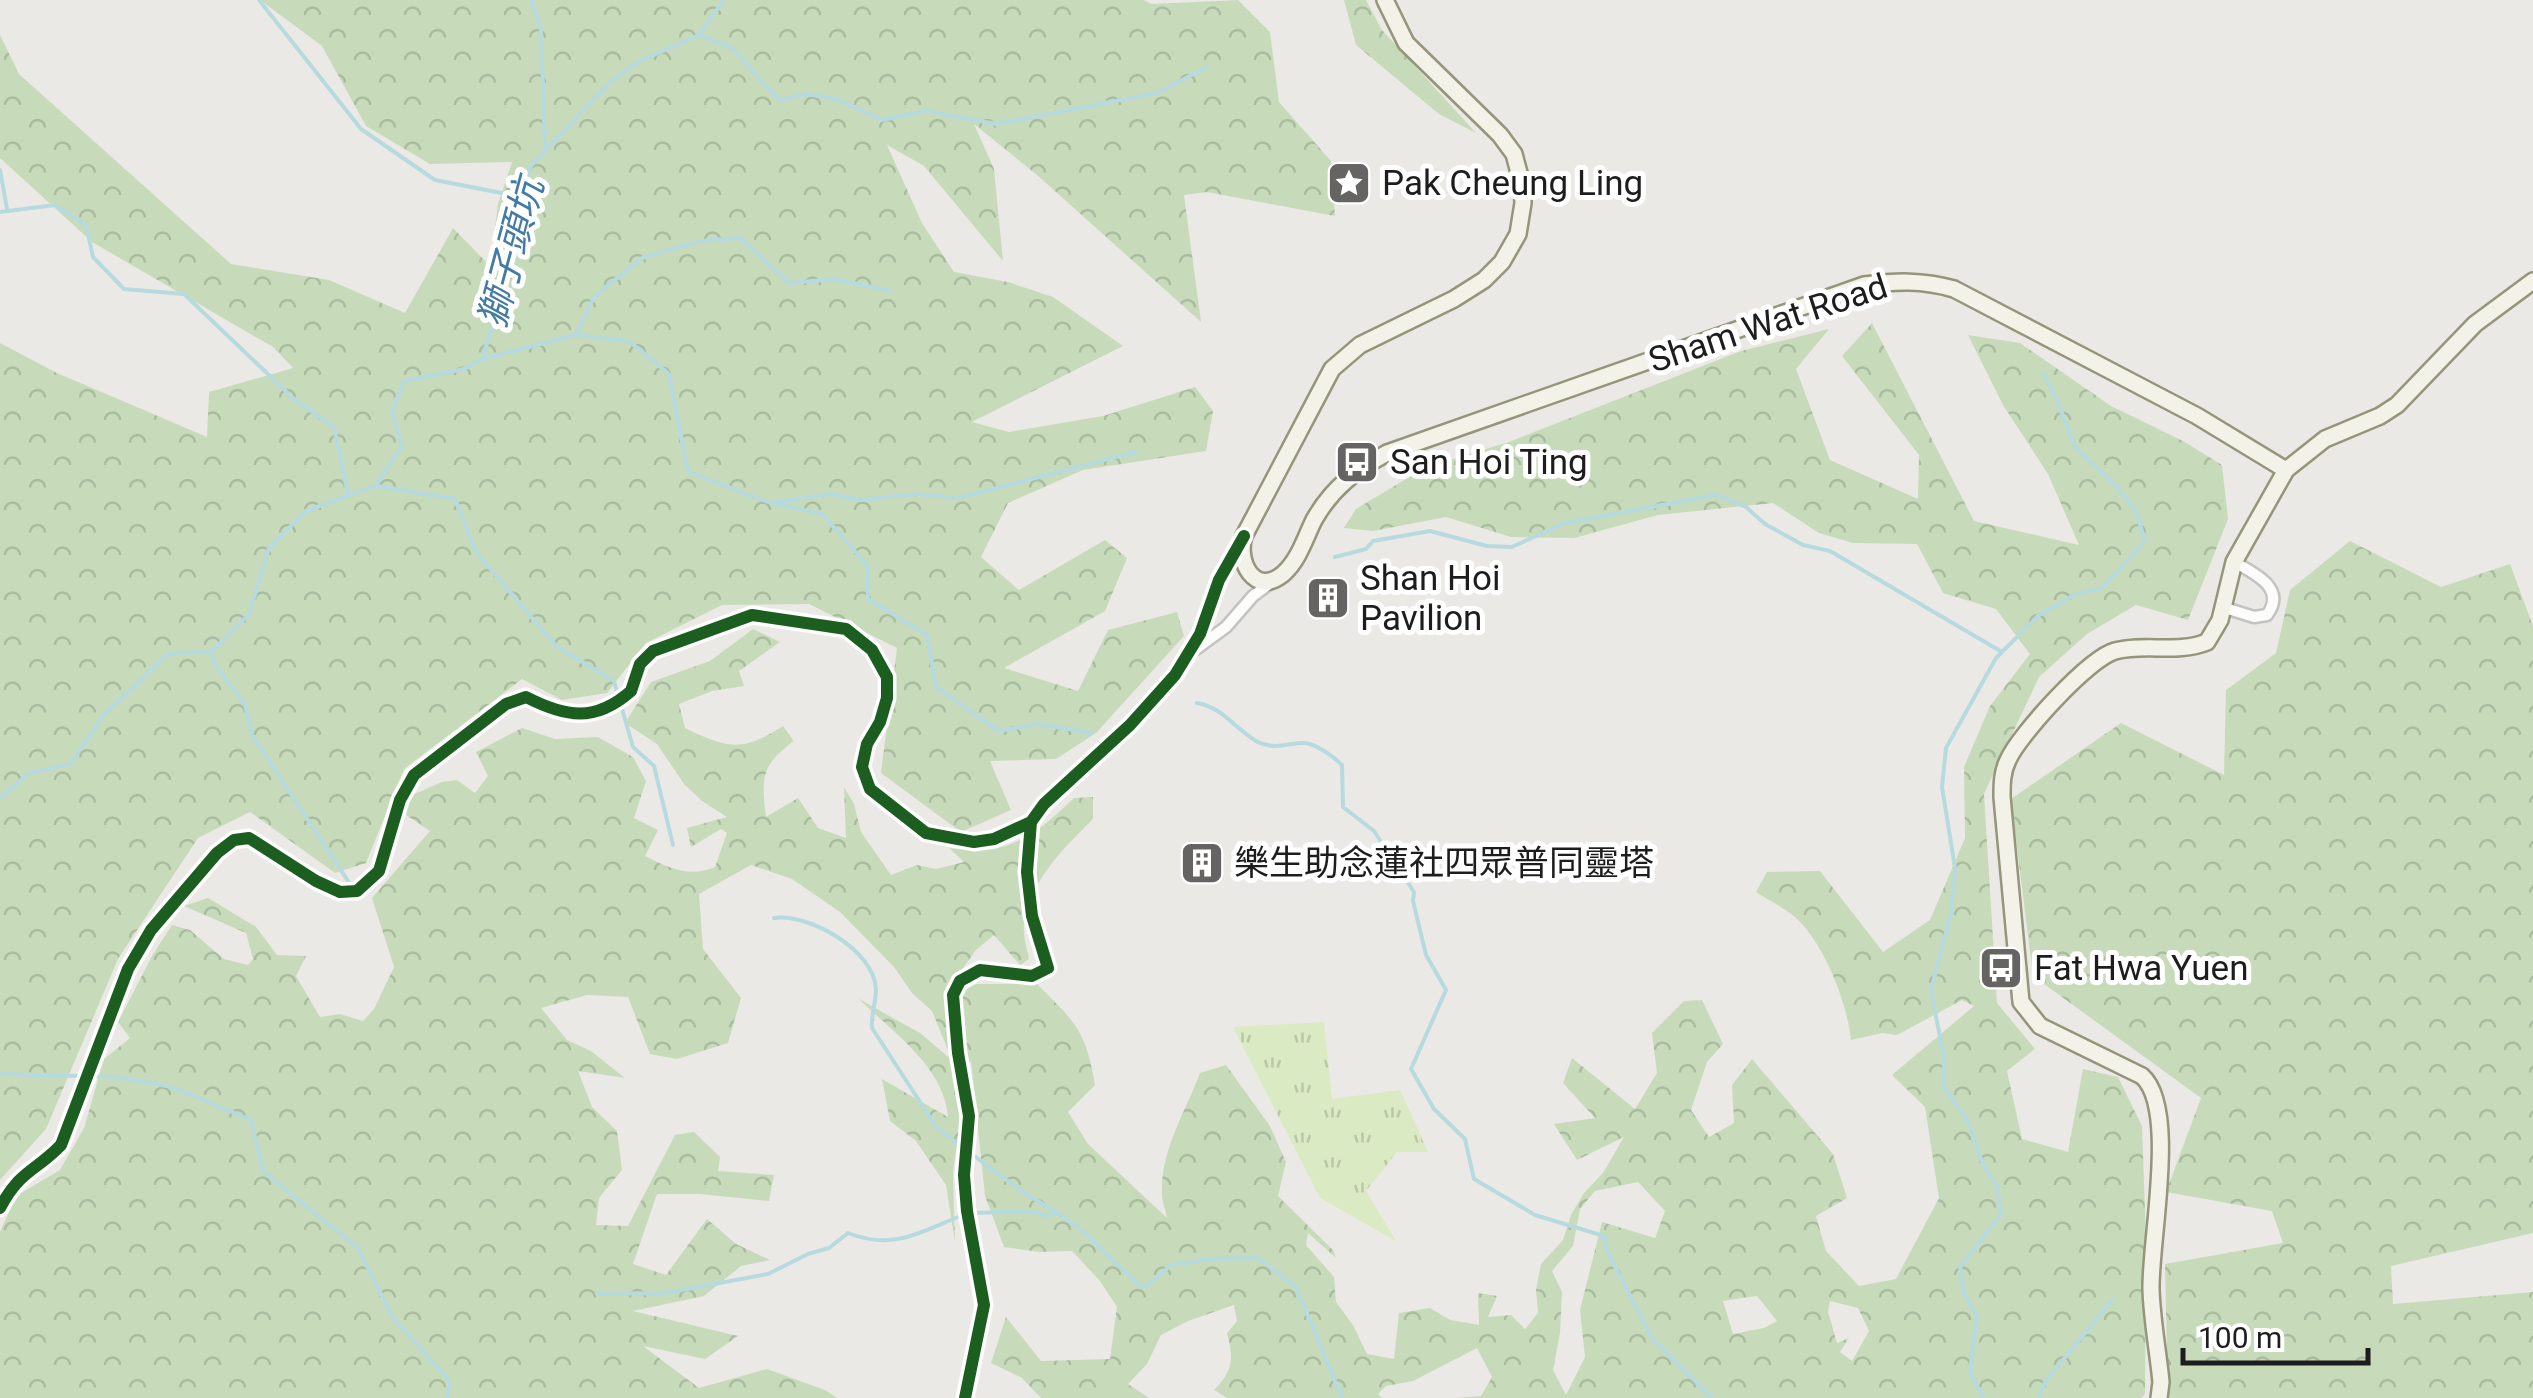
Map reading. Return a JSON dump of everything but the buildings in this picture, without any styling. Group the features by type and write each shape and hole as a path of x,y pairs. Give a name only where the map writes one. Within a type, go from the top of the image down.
{"main road":[{"path":"1278,578 1262,580 1248,572 1241,558 1244,536 1332,369 1360,344 1454,299 1484,280 1502,262 1518,234 1524,203 1514,154 1500,135 1406,43 1385,0"},
{"name":"Sham Wat Road","path":"1278,578 1294,562 1316,517 1342,482 1388,454 1864,285 1895,281 1921,280 1954,289 2196,416 2286,470"},
{"path":"2159,1398 2161,1382 2151,1288 2160,1151 2158,1102 2152,1086 2136,1072 2050,1032 2024,1010 2017,985 2002,783 2005,766 2020,740 2092,664 2119,650 2207,642 2214,632 2234,562 2286,470 2324,439 2380,416 2397,404 2475,324 2533,281"}],"street":[{"name":"Sham Wat Road","path":"0,1208 17,1179 61,1145 128,969 151,930 216,853 234,840 249,838 340,892 357,890 379,871 400,800 414,775 512,700 526,697 559,713 582,714 631,691 640,664 653,651 701,631 762,614 836,625 858,636 880,661 887,677 887,698 862,766 870,789 926,833 974,842 994,839 1032,822 1044,804 1130,725 1191,652 1220,580 1244,536"},
{"path":"2222,607 2254,618 2268,615 2273,607 2270,586 2234,562"},
{"name":"Sham Wat Road","path":"1191,652 1278,578"},
{"path":"964,1398 984,1305 967,1211 964,1175 969,1116 958,1053 954,995 960,982 980,970 1032,976 1048,968 1032,916 1028,887 1032,822"}],"green space":[{"path":"260,0 1144,0 1151,4 1238,0 1270,32 1279,102 1331,161 1335,216 1207,192 1184,195 1201,322 974,124 994,169 1003,261 924,166 887,145 922,223 954,272 1008,282 1053,297 1123,346 972,422 1009,432 1103,416 1195,387 1213,411 1206,451 1083,470 1008,503 981,557 1019,590 1105,540 1127,558 1105,611 1004,668 1078,691 1108,630 1177,612 1184,636 1096,733 1056,759 990,761 1011,810 961,832 881,773 897,648 809,604 722,605 646,643 607,693 562,700 522,679 404,769 366,863 335,873 250,812 198,838 118,959 46,1129 0,1180 0,343 57,373 207,437 209,392 293,368 273,347 92,242 0,158 0,35 19,74 231,264 329,280 405,313 453,228 490,266 498,204 512,162 430,164 366,126 322,46"},
{"path":"1344,0 1366,0 1382,30 1476,133 1439,114 1356,45"},
{"path":"1872,323 1974,521 2079,545 2048,474 2003,405 1968,335 2020,343 2111,406 2222,465 2228,519 2188,620 2136,605 2087,634 2039,677 1984,794 1997,1003 2035,1049 2007,1071 2022,1139 2068,1152 2083,1069 2118,1077 2142,1126 2146,1240 2142,1398 1454,1398 1481,1396 1492,1377 1477,1348 1413,1381 1386,1386 1378,1394 1382,1398 1227,1398 1214,1390 1230,1364 1227,1333 1237,1321 1234,1305 1161,1335 1147,1364 1128,1384 1149,1398 1041,1398 1022,1378 991,1363 1006,1317 1041,1361 1110,1359 1117,1307 1100,1281 1072,1251 1004,1247 985,1196 971,1061 952,1074 960,1122 953,1173 955,1242 946,1185 916,1141 890,1121 882,1079 948,1117 944,1099 927,1066 859,999 920,1033 952,1060 932,1011 840,912 792,879 751,865 699,894 703,949 741,998 728,1043 677,1059 650,1054 628,997 587,995 541,1008 567,1040 591,1051 625,1078 578,1071 592,1107 617,1131 622,1170 599,1198 596,1225 628,1226 675,1135 694,1132 720,1157 718,1171 774,1175 769,1201 657,1194 633,1264 666,1275 707,1219 736,1244 770,1260 741,1266 704,1296 633,1311 738,1336 705,1359 643,1346 699,1388 767,1369 837,1398 0,1398 0,1232 16,1196 60,1170 84,1128 104,1059 130,1038 118,1022 152,956 172,925 190,930 224,959 248,965 253,959 246,933 184,906 208,898 256,927 277,955 306,956 296,976 320,1017 340,1014 363,1021 374,1009 394,967 372,898 430,831 406,815 412,795 457,780 475,793 488,776 476,752 522,728 555,739 598,737 633,757 646,781 634,818 658,830 645,856 688,872 715,867 727,833 721,829 691,847 687,828 727,817 684,784 657,744 625,723 651,682 710,661 753,629 780,642 739,671 744,686 712,691 679,704 685,728 723,743 756,741 783,726 794,741 775,758 766,773 766,817 798,798 818,828 846,838 844,787 854,804 861,832 891,875 917,865 936,869 964,862 949,848 1004,846 1032,833 1074,798 1093,797 1093,819 1049,867 1032,896 1024,927 1029,959 1020,965 994,935 976,950 948,989 962,992 976,984 1037,984 1061,1008 1083,1039 1095,1085 1068,1112 1088,1144 1167,1218 1162,1179 1175,1132 1200,1073 1226,1065 1270,1126 1286,1162 1278,1196 1333,1250 1336,1258 1308,1233 1306,1245 1334,1277 1336,1302 1367,1354 1394,1359 1399,1313 1430,1308 1450,1320 1479,1325 1478,1293 1497,1296 1488,1317 1511,1315 1525,1329 1538,1313 1536,1290 1541,1264 1563,1240 1584,1193 1603,1173 1624,1137 1577,1160 1554,1124 1595,1118 1563,1083 1572,1058 1635,1109 1657,1073 1652,1033 1684,1001 1702,1000 1723,1044 1707,1062 1691,1110 1709,1137 1734,1123 1732,1085 1752,1059 1833,1154 1847,1198 1816,1216 1826,1251 1859,1286 1896,1279 1939,1198 1925,1107 1892,1075 1974,1006 1962,1000 1897,1035 1882,1033 1851,1040 1840,994 1820,949 1797,919 1756,892 1767,872 1820,871 1883,952 1930,920 1965,838 1964,767 1990,706 2030,654 1996,609 1943,593 1917,544 1853,543 1819,533 1773,503 1658,515 1574,538 1511,537 1446,517 1373,531 1344,528 1356,509 1426,467 1509,442 1741,351 1829,329 1796,369 1830,460 1918,499 1919,455 1842,356","holes":["1638,1182 1665,1211 1655,1238 1602,1222 1580,1310 1585,1357 1566,1395 1553,1370 1562,1292 1552,1271 1573,1246 1580,1209 1595,1191","1757,1296 1777,1321 1764,1328 1733,1334 1723,1301","1830,1301 1858,1308 1869,1331 1852,1361 1840,1352 1849,1338 1837,1343 1828,1312"]},
{"path":"2350,541 2441,587 2510,564 2533,626 2533,1233 2391,1266 2393,1304 2533,1292 2533,1398 2168,1398 2165,1264 2283,1243 2272,1211 2166,1192 2201,1098 2033,976 2011,799 2121,723 2224,775 2226,690 2276,653 2290,590"},
{"path":"1324,1022 1332,1099 1400,1090 1428,1152 1397,1152 1366,1191 1396,1241 1320,1198 1233,1027"}],"waterway":[{"path":"259,0 361,129 435,180 522,197"},
{"path":"531,0 541,30 545,148"},
{"name":"獅子頭坑","path":"0,798 29,773 70,764 105,714 169,653 211,652 249,614 269,548 306,511 375,486 402,446 392,412 404,381 464,369 482,359 517,250 520,207 531,166 611,81 640,61 699,35 724,0"},
{"path":"699,35 732,48 779,100 807,94 839,100 882,120 925,111 996,124 1157,93 1207,67"},
{"path":"0,170 7,209"},
{"path":"0,212 55,205 86,225 93,257 124,289 184,294 295,400 334,427 348,494"},
{"path":"576,335 594,297 642,258 700,241 740,238 789,283 835,279 891,291"},
{"path":"482,359 576,335 629,341 669,374 688,472 771,503 822,514 867,565 868,599 927,635 936,687 999,731 1038,724 1092,733"},
{"path":"1983,1398 1970,1372 1977,1317 1964,1293 1960,1267 2001,1214 1997,1186 1983,1165 1968,1121 1944,1088 1944,1058 1931,990 1951,913 1955,868 1942,787 1946,748 1996,658 2039,615 2076,594 2102,588 2145,541 2136,511 2075,447 2043,374"},
{"path":"777,502 831,494 860,500 917,494 958,498 1135,452"},
{"path":"377,486 455,499 476,552 556,646 614,681 633,747 654,766 673,845"},
{"path":"1335,557 1366,549 1373,541 1430,531 1487,546 1512,547 1564,523 1717,495 1746,507 1765,524 1803,545 1830,551 2002,652"},
{"path":"211,652 215,665 245,704 252,735 350,884"},
{"path":"1197,703 1222,714 1256,741 1272,746 1310,744 1342,765 1343,807 1374,831 1414,892 1426,955 1446,990 1411,1069 1434,1109 1465,1139 1474,1179 1535,1215 1604,1236 1607,1251 1652,1338 1712,1398"},
{"path":"774,918 804,921 852,948 864,961 876,989 872,1028 937,1128 1021,1191 1056,1212"},
{"path":"0,1074 118,1077 172,1087 251,1120 263,1171 357,1247 393,1318 449,1380 448,1398"},
{"path":"972,1213 1057,1213 1078,1227 1139,1285 1147,1286 1171,1265 1258,1258 1296,1287 1342,1398"},
{"path":"597,1294 666,1293 768,1274 829,1248 848,1233 893,1240 963,1215"},
{"path":"2039,1398 2045,1382 2112,1300"}],"cycle path":[{"path":"0,1208 21,1178 61,1145 128,969 151,930 217,853 234,840 249,838 316,881 340,892 357,891 379,871 400,800 414,775 506,704 526,697 554,709 580,714 605,708 631,691 640,664 653,651 752,615 846,629 872,650 887,677 887,698 880,722 867,744 862,767 870,789 926,833 974,842 994,839 1031,822 1044,804 1130,725 1175,675 1200,634 1219,580 1244,536"},
{"path":"965,1398 984,1305 967,1211 964,1175 969,1116 953,995 960,981 980,970 1032,976 1048,968 1032,916 1027,872 1031,822"}],"place":[{"name":"Pak Cheung Ling","path":"1349,183"},
{"name":"San Hoi Ting","path":"1357,462"},
{"name":"Shan Hoi Pavilion","path":"1328,598"},
{"name":"樂生助念蓮社四眾普同靈塔","path":"1202,863"},
{"name":"Fat Hwa Yuen","path":"2001,968"}]}
